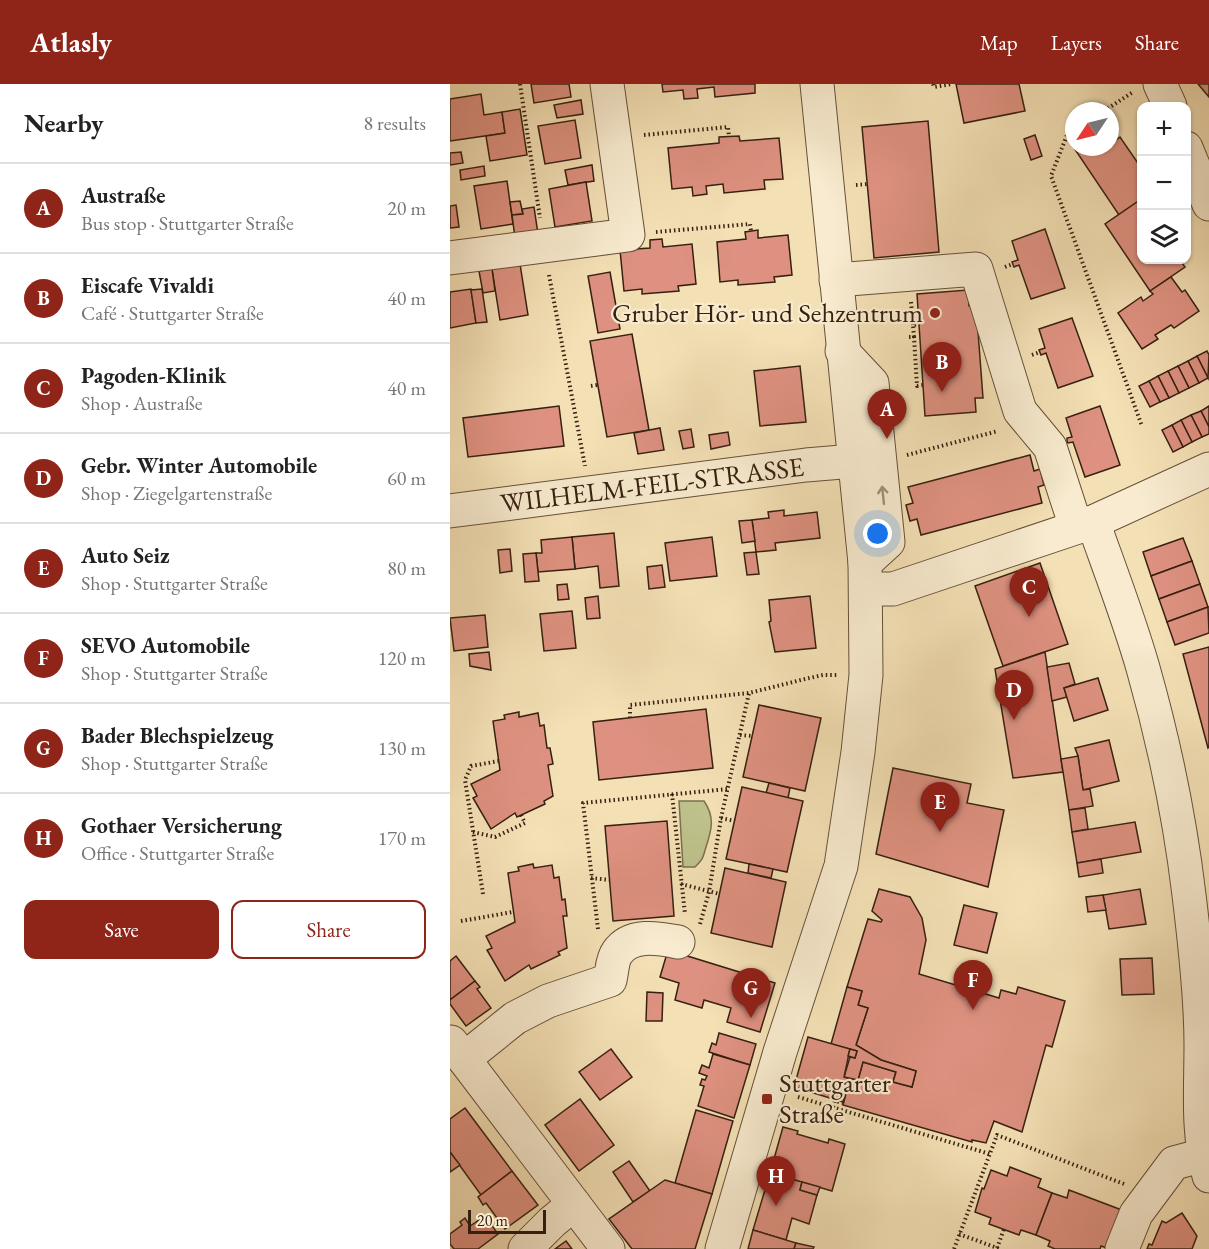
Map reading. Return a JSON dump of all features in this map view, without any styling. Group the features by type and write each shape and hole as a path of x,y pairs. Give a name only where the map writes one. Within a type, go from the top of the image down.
{"street":[{"path":"450,258 628,235 607,84"},
{"path":"722,1249 789,1023 841,866 858,752 866,675 867,462 842,351 817,84"},
{"path":"1150,86 1166,102"},
{"path":"1189,156 1209,204"},
{"path":"836,280 976,268 1020,411 1050,447 1142,667 1178,818 1199,894 1201,1045 1199,1113 1207,1165 1174,1163 1136,1214 1122,1249"},
{"name":"WILHELM-FEIL-STRASSE","path":"450,511 806,465 867,462"},
{"path":"865,576 893,589 1084,524 1209,469"},
{"path":"608,1249 457,1050 548,1001 610,980 616,954 627,942 657,938 687,929"},
{"path":"525,1249 574,1204"}],"path":[{"path":"520,84 544,246"},
{"path":"933,84 934,87 952,84"},
{"path":"1119,103 1150,86"},
{"path":"616,138 728,128 729,136"},
{"path":"1065,140 1051,176 1142,426"},
{"path":"628,235 750,224 751,231"},
{"path":"550,278 590,493"},
{"path":"919,324 913,325 911,337 917,386 923,385"},
{"path":"915,355 921,355"},
{"path":"591,386 597,385"},
{"path":"867,462 1029,422"},
{"path":"630,718 630,705 749,693 823,675"},
{"path":"687,929 708,892 749,693"},
{"path":"740,735 752,736"},
{"path":"483,894 465,780 471,766 499,761"},
{"path":"616,954 599,939 583,802 728,789"},
{"path":"672,794 687,929"},
{"path":"473,832 495,837 525,823 521,815"},
{"path":"722,818 735,821"},
{"path":"591,878 610,880"},
{"path":"681,884 720,894"},
{"path":"461,921 513,912"},
{"path":"807,1100 990,1154"},
{"path":"833,1107 835,1101 843,1103"},
{"path":"954,1249 997,1136 1112,1179"},
{"path":"959,1234 998,1248 1004,1229"}],"green space":[{"path":"679,801 704,801 710,812 710,834 702,858 695,867 683,867"}],"building":[{"path":"531,84 569,84 571,97 534,103"},
{"path":"662,84 755,84 755,93 715,97 714,87 697,89 698,98 684,99 683,90 663,92"},
{"path":"956,84 1019,84 1025,111 964,123"},
{"path":"1198,84 1209,84 1209,97"},
{"path":"481,94 484,115 502,112 505,133 450,141 450,99"},
{"path":"581,100 583,114 557,118 554,105"},
{"path":"520,109 527,155 490,161 486,136 505,133 502,112"},
{"path":"575,120 581,158 545,164 538,126"},
{"path":"928,121 939,252 874,258 862,127"},
{"path":"1035,135 1042,156 1031,160 1024,139"},
{"path":"739,136 740,141 779,138 783,179 764,180 765,189 724,193 723,184 706,186 707,194 693,196 692,187 672,189 668,148 719,143 719,137"},
{"path":"1120,137 1137,162 1137,203 1119,215 1079,156 1119,156"},
{"path":"461,152 463,163 450,165 450,153"},
{"path":"592,165 594,181 568,185 565,170"},
{"path":"484,166 485,176 461,180 460,170"},
{"path":"507,181 513,224 481,229 474,186"},
{"path":"586,182 592,221 555,227 549,189"},
{"path":"520,201 523,214 512,215 510,202"},
{"path":"1137,202 1137,264 1183,264 1185,267 1150,291 1105,224"},
{"path":"456,205 459,227 450,228 450,206"},
{"path":"534,207 538,234 515,238 512,215 523,214 522,209"},
{"path":"1045,229 1065,288 1031,299 1019,265 1014,267 1012,262 1018,260 1012,241"},
{"path":"758,230 758,238 788,235 792,275 774,277 775,282 738,285 738,280 720,282 717,242 746,239 745,232"},
{"path":"662,239 663,247 692,244 696,284 678,286 679,291 642,294 642,289 624,291 620,250 650,248 650,240"},
{"path":"520,264 528,315 500,320 492,269"},
{"path":"492,269 495,291 483,293 479,271"},
{"path":"610,272 620,329 598,333 588,276"},
{"path":"1171,277 1182,292 1185,290 1199,311 1174,328 1171,325 1155,335 1158,339 1142,349 1118,313 1141,297 1143,301 1153,294 1150,291"},
{"path":"471,289 476,323 450,328 450,292"},
{"path":"482,289 487,322 476,323 471,290"},
{"path":"968,290 969,306 976,305 983,398 975,398 976,412 925,416 917,294"},
{"path":"1072,318 1093,376 1058,388 1046,353 1041,355 1039,350 1045,348 1039,329"},
{"path":"632,334 649,430 607,437 590,341"},
{"path":"1207,351 1209,355 1208,378 1197,356"},
{"path":"1197,356 1208,378 1199,383 1188,361"},
{"path":"1188,361 1199,383 1189,388 1178,366"},
{"path":"800,366 806,422 760,426 754,371"},
{"path":"1178,366 1189,388 1179,393 1168,371"},
{"path":"1168,371 1179,393 1169,398 1158,376"},
{"path":"1158,376 1169,398 1160,402 1149,381"},
{"path":"1149,381 1160,402 1150,407 1139,386"},
{"path":"559,406 564,446 468,457 463,418"},
{"path":"1100,406 1120,465 1085,477 1073,442 1068,443 1067,441 1067,438 1072,437 1066,418"},
{"path":"1209,406 1209,427 1201,411"},
{"path":"1201,411 1209,427 1209,434 1202,437 1191,415"},
{"path":"1191,415 1202,437 1192,442 1181,420"},
{"path":"1181,420 1192,442 1183,447 1172,425"},
{"path":"1172,425 1183,447 1173,452 1162,430"},
{"path":"660,428 664,450 638,454 634,433"},
{"path":"691,429 694,447 683,449 679,431"},
{"path":"728,432 730,445 711,449 709,435"},
{"path":"1030,455 1034,471 1040,469 1044,485 1038,487 1042,503 921,535 917,519 910,521 906,505 913,503 908,487"},
{"path":"784,510 784,516 817,512 820,538 775,543 776,550 756,552 752,520 769,518 768,512"},
{"path":"752,520 755,541 742,543 739,521"},
{"path":"614,533 619,586 600,588 598,566 575,569 572,537"},
{"path":"572,537 575,569 538,572 536,553 542,553 541,540"},
{"path":"712,537 717,576 670,581 665,543"},
{"path":"1183,538 1192,561 1151,576 1143,552"},
{"path":"510,549 512,571 500,573 498,550"},
{"path":"756,552 759,574 747,575 744,553"},
{"path":"536,553 539,581 525,582 523,554"},
{"path":"1192,561 1200,584 1159,599 1151,576"},
{"path":"1040,563 1068,644 1003,666 975,586"},
{"path":"662,565 665,587 649,589 647,567"},
{"path":"567,584 569,599 558,600 557,585"},
{"path":"1200,584 1208,607 1167,622 1159,599"},
{"path":"598,596 600,618 587,619 585,598"},
{"path":"810,596 816,648 775,652 769,622 771,621 769,600"},
{"path":"1208,607 1209,633 1175,645 1167,622"},
{"path":"572,611 576,648 544,651 540,614"},
{"path":"485,615 488,647 454,651 450,618"},
{"path":"1209,647 1209,747 1208,748 1183,654"},
{"path":"489,652 491,670 470,666 469,654"},
{"path":"1045,652 1063,772 1013,778 995,669"},
{"path":"1069,663 1075,684 1064,688 1067,697 1052,701 1047,667"},
{"path":"1098,678 1108,710 1074,721 1064,688"},
{"path":"759,705 821,718 805,791 743,777"},
{"path":"706,709 713,768 599,780 593,722"},
{"path":"519,712 519,717 538,713 540,726 544,725 547,748 550,748 553,764 548,765 553,796 544,801 545,804 517,817 515,813 491,829 473,798 477,796 471,784 500,770 493,721 505,719 504,715"},
{"path":"1109,740 1119,781 1083,790 1075,748"},
{"path":"1078,756 1083,790 1090,789 1093,806 1069,810 1061,759"},
{"path":"893,768 971,784 967,803 1004,810 988,887 876,854"},
{"path":"769,783 790,788 788,798 766,793"},
{"path":"742,787 803,801 787,872 726,859"},
{"path":"1085,808 1088,829 1072,832 1069,810"},
{"path":"667,821 674,916 613,921 605,826"},
{"path":"1135,822 1141,852 1077,863 1072,832"},
{"path":"1101,859 1103,873 1079,877 1077,863"},
{"path":"533,864 534,868 552,865 554,878 559,877 567,916 563,916 567,948 558,952 560,955 531,969 529,965 505,981 487,950 492,948 486,936 515,922 508,873 519,871 518,867"},
{"path":"749,864 773,869 771,878 748,873"},
{"path":"725,868 786,882 772,947 711,933"},
{"path":"879,889 910,897 922,918 926,940 919,974 999,998 1001,990 1016,994 1018,987 1065,1001 1052,1047 1046,1045 1022,1132 994,1121 986,1143 972,1140 972,1142 843,1105 850,1079 858,1080 863,1062 896,1072 893,1082 912,1087 916,1071 881,1060 856,1045 868,1008 858,1005 862,991 847,987 868,919 881,922 882,920 872,911"},
{"path":"1140,889 1146,924 1109,929 1103,895"},
{"path":"1103,895 1106,910 1088,912 1086,897"},
{"path":"964,905 997,913 987,953 954,945"},
{"path":"668,950 775,983 760,1032 727,1022 731,1008 704,1000 702,1008 675,1000 679,983 660,977"},
{"path":"456,956 475,981 450,1000 450,961"},
{"path":"1152,958 1154,994 1122,995 1120,959"},
{"path":"475,981 480,987 477,989 491,1008 466,1026 450,1004 450,1000"},
{"path":"847,987 862,991 858,1005 868,1008 856,1045 881,1060 916,1071 912,1087 893,1082 896,1072 863,1062 858,1080 844,1077 850,1057 855,1058 857,1051 831,1044"},
{"path":"647,992 663,993 662,1021 646,1021"},
{"path":"719,1033 756,1044 750,1065 709,1052 712,1043 716,1045"},
{"path":"808,1037 850,1049 844,1077 850,1079 843,1102 794,1087"},
{"path":"611,1049 632,1077 600,1100 579,1072"},
{"path":"850,1049 857,1051 855,1058 848,1056"},
{"path":"713,1054 750,1065 734,1118 698,1106 704,1086 700,1085 702,1079 705,1080 707,1076 699,1073 702,1065 709,1068"},
{"path":"580,1099 614,1145 579,1171 545,1125"},
{"path":"465,1108 512,1171 481,1195 450,1152 450,1119"},
{"path":"696,1110 733,1121 712,1194 675,1183"},
{"path":"783,1127 798,1131 797,1134 828,1143 829,1139 845,1144 832,1191 770,1173"},
{"path":"450,1152 460,1165 450,1172"},
{"path":"629,1161 650,1191 633,1202 613,1172"},
{"path":"1010,1167 1041,1179 1038,1187 1052,1193 1036,1235 1021,1230 1019,1235 989,1224 991,1218 975,1212 982,1188 984,1189 991,1170 1007,1176"},
{"path":"512,1171 538,1205 505,1229 486,1203 483,1205 478,1197"},
{"path":"770,1173 802,1182 800,1190 817,1195 809,1224 792,1218 786,1240 753,1230"},
{"path":"665,1180 712,1194 695,1249 632,1249 609,1219"},
{"path":"802,1182 820,1187 817,1195 800,1190"},
{"path":"1069,1190 1127,1212 1110,1249 1101,1246 1100,1249 1055,1249 1048,1246 1050,1241 1036,1235 1052,1193 1067,1198"},
{"path":"1182,1213 1197,1236 1192,1249 1147,1249 1149,1244 1152,1245 1162,1221 1166,1223"},
{"path":"485,1216 498,1234 478,1249 454,1249 450,1244 450,1234 462,1225 460,1222 465,1218 470,1226"},
{"path":"753,1230 796,1243 794,1249 748,1249"},
{"path":"566,1241 572,1249 555,1249"},
{"path":"796,1243 814,1247 813,1249 794,1249"}],"place":[{"name":"Gruber Hör- und Sehzentrum","path":"935,313"},
{"name":"Eiscafe Vivaldi","path":"942,392"},
{"name":"Austraße","path":"887,439"},
{"name":"Pagoden-Klinik","path":"1029,617"},
{"name":"Gebr. Winter Automobile","path":"1014,720"},
{"name":"Auto Seiz","path":"940,832"},
{"name":"SEVO Automobile","path":"973,1010"},
{"name":"Bader Blechspielzeug","path":"751,1018"},
{"name":"Stuttgarter Straße","path":"767,1099"},
{"name":"Gothaer Versicherung","path":"776,1206"}]}
